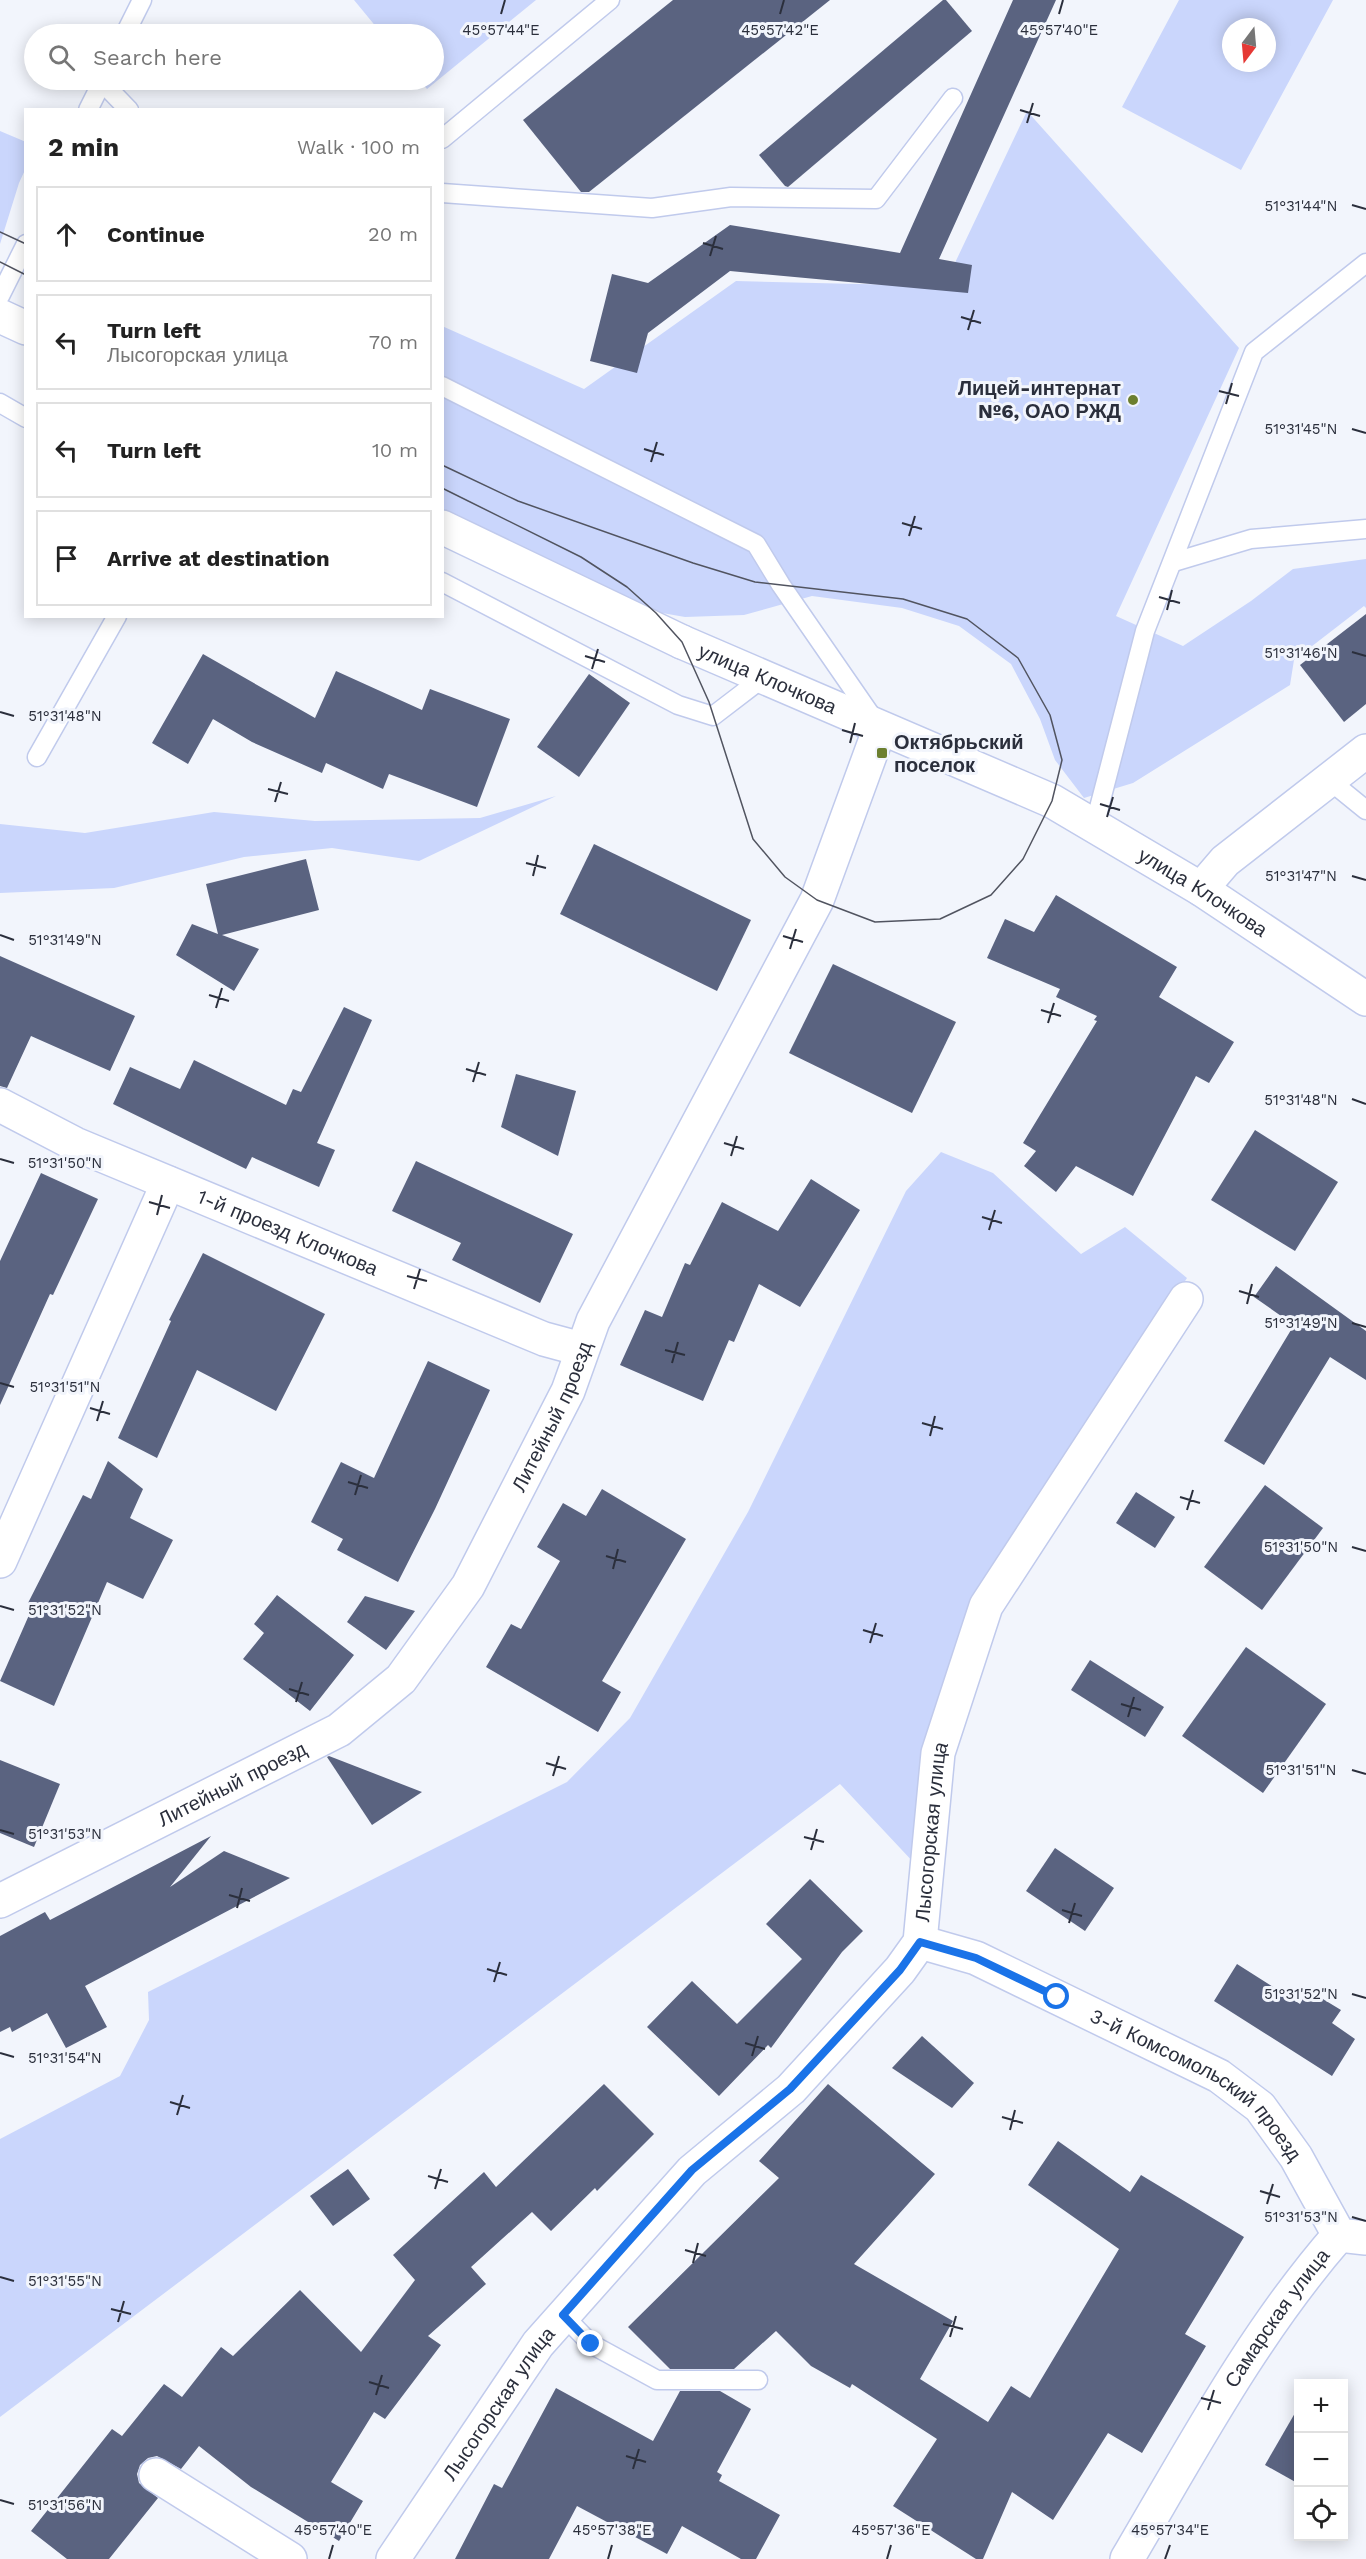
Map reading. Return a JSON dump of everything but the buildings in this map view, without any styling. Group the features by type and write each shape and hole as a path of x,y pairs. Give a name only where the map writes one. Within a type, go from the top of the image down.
{"street":[{"path":"0,316 24,327"},
{"name":"улица Клочкова","path":"444,528 682,642 1052,801 1201,889 1366,999"},
{"name":"Литейный проезд","path":"0,1901 339,1730 401,1679 468,1586 568,1391 581,1349 593,1321 817,900 880,728"},
{"path":"1201,889 1225,861 1366,751"},
{"name":"1-й проезд Клочкова","path":"0,1105 75,1144 168,1184 544,1339 581,1349"},
{"path":"0,1561 168,1184"},
{"name":"Лысогорская улица","path":"393,2559 538,2344 692,2170 790,2089 900,1970 920,1942 938,1753 986,1606 1186,1299"},
{"name":"3-й Комсомольский проезд","path":"920,1942 976,1958 1220,2076 1260,2107 1352,2237"},
{"name":"Самарская улица","path":"1127,2559 1234,2378 1313,2265 1352,2237"},
{"path":"156,2475 290,2559"}],"lane":[{"path":"130,24 142,0"},
{"path":"444,136 610,0"},
{"path":"89,108 98,90"},
{"path":"110,90 127,108"},
{"path":"444,193 652,207 731,197 876,200 953,98"},
{"path":"0,296 24,248"},
{"path":"1094,827 1145,631 1254,352 1366,264"},
{"path":"444,387 756,544 781,585 880,728"},
{"path":"0,404 24,417"},
{"path":"1173,562 1251,538 1366,529"},
{"path":"444,583 678,705 713,716 764,677"},
{"path":"37,757 116,618"},
{"path":"1329,780 1366,810"},
{"path":"563,2315 591,2344 657,2380 758,2380"}],"shaded area":[{"path":"354,0 536,0 444,75 444,24 374,24"},
{"path":"1179,0 1333,0 1241,170 1122,107"},
{"path":"1027,111 1239,348 1116,616 1183,646 1251,601 1293,569 1366,559 1366,608 1364,606 1294,660 1290,685 1133,783 1084,798 1055,760 1040,719 1011,664 959,626 902,608 812,596 744,615 685,617 639,609 444,512 444,327 584,389 736,281 944,286"},
{"path":"0,131 24,141 24,172 0,244"},
{"path":"556,796 419,861 332,848 244,857 114,888 0,893 0,824 85,833 214,812 315,821 480,818"},
{"path":"941,1152 993,1173 1081,1254 1125,1227 1187,1278 980,1599 916,1865 840,1784 0,2417 0,2139 120,2076 149,2020 148,1992 567,1782 630,1718 748,1512 906,1191"}],"tram line":[{"path":"0,232 24,243"},
{"path":"0,262 24,274"},
{"path":"444,466 518,501 693,563 755,582 903,599 967,619 1018,658 1050,715 1062,760 1052,801 1023,859 991,895 940,919 875,922 817,900 785,877 753,839 709,702 682,642 656,613 627,587 581,557 444,489"}],"place":[{"name":"Лицей-интернат №6, ОАО РЖД","path":"1133,400"},
{"name":"Октябрьский поселок","path":"882,753"}],"route":[{"path":"591,2344 563,2315 692,2170 790,2089 900,1970 920,1942 976,1958 1057,1997"}]}
